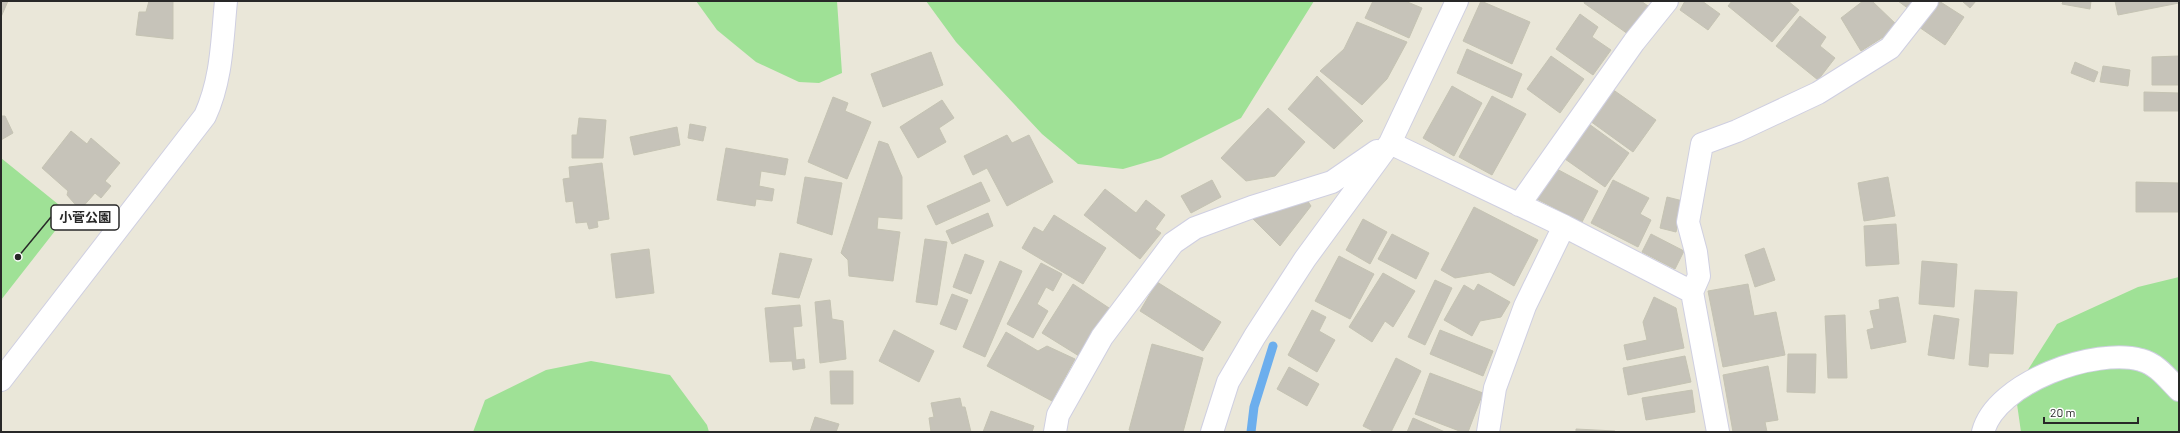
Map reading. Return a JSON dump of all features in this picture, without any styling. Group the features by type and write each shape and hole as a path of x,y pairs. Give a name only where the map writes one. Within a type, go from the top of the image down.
{"street":[{"path":"1,380 205,116 215,95 220,70 226,1"},
{"path":"1212,432 1228,382 1251,343 1305,259 1390,143 1457,1"},
{"path":"1519,205 1629,48 1667,1"},
{"path":"1718,432 1692,292 1699,276 1696,252 1688,222 1702,144 1737,131 1813,97 1890,48 1927,1"},
{"path":"1390,143 1564,226 1692,292"},
{"path":"1054,432 1058,415 1102,337 1173,243 1195,228 1332,182 1390,143"},
{"path":"1488,432 1495,388 1520,319 1564,226"},
{"path":"1983,432 1996,410 2013,394 2038,377 2064,366 2122,357 2142,360 2157,368 2179,390"}],"green space":[{"path":"696,1 837,1 842,73 819,83 799,82 756,62 717,30"},
{"path":"926,1 1314,1 1241,118 1161,158 1123,169 1078,164 1042,134 956,42"},
{"path":"1,158 69,213 1,300"},
{"path":"2179,277 2179,432 2021,432 2015,390 2057,324 2138,287"},
{"path":"591,361 670,375 707,425 709,432 473,432 485,400 546,370"}],"building":[{"path":"1,1 8,1 1,17"},
{"path":"149,1 173,1 173,39 136,35 139,12 146,12"},
{"path":"1373,1 1405,1 1422,8 1409,38 1365,18"},
{"path":"1481,1 1530,22 1512,64 1463,41"},
{"path":"1585,1 1641,1 1648,6 1628,34 1584,3"},
{"path":"1685,1 1702,1 1720,14 1708,30 1680,10"},
{"path":"1732,1 1788,1 1799,10 1772,42 1728,6"},
{"path":"1863,1 1872,1 1899,27 1861,51 1841,18"},
{"path":"1898,1 1915,1 1909,9"},
{"path":"1936,1 1939,1 1964,17 1945,45 1919,27"},
{"path":"1962,1 1976,1 1970,8"},
{"path":"2063,1 2091,1 2090,9 2062,4"},
{"path":"2115,1 2179,1 2179,3 2118,15"},
{"path":"1580,14 1598,27 1592,37 1611,50 1593,75 1556,49"},
{"path":"1800,16 1826,37 1820,46 1835,58 1818,80 1776,46"},
{"path":"1357,22 1407,42 1387,79 1362,105 1320,71 1344,49"},
{"path":"1467,49 1522,74 1512,98 1457,73"},
{"path":"931,52 943,85 883,107 871,74"},
{"path":"1551,56 1584,79 1560,113 1527,89"},
{"path":"2179,56 2179,85 2152,85 2152,57"},
{"path":"2075,62 2098,72 2094,82 2071,73"},
{"path":"2103,66 2130,70 2128,86 2100,82"},
{"path":"1317,76 1363,121 1334,149 1288,109"},
{"path":"1452,86 1482,103 1454,156 1423,138"},
{"path":"1612,89 1656,120 1633,152 1590,121"},
{"path":"2144,92 2179,93 2179,111 2144,111"},
{"path":"1492,96 1526,114 1492,175 1459,157"},
{"path":"833,97 848,103 845,111 871,122 847,179 808,162"},
{"path":"942,100 954,118 939,128 946,142 918,158 900,127"},
{"path":"1268,108 1305,142 1275,176 1246,181 1221,158"},
{"path":"1,116 5,116 13,133 1,140"},
{"path":"579,118 606,120 603,158 572,158 572,135 577,135"},
{"path":"690,124 706,127 703,141 688,138"},
{"path":"1589,124 1629,153 1605,187 1565,159"},
{"path":"677,127 680,145 634,155 630,137"},
{"path":"71,131 87,144 91,138 120,163 105,181 111,186 101,198 95,193 80,210 67,195 68,191 42,168"},
{"path":"1007,135 1012,143 1029,135 1053,182 1007,206 987,168 973,175 964,156"},
{"path":"879,141 888,144 902,177 902,219 878,217 877,229 900,232 893,281 849,276 848,260 841,253"},
{"path":"726,148 788,159 785,175 761,171 759,186 774,189 772,201 756,199 755,206 717,200"},
{"path":"602,163 609,219 597,221 598,227 589,229 587,222 576,223 573,201 566,202 563,179 570,178 569,167"},
{"path":"1553,167 1598,191 1582,222 1537,199"},
{"path":"805,177 842,183 832,235 797,223"},
{"path":"1888,177 1895,216 1864,221 1858,183"},
{"path":"1212,180 1221,197 1191,213 1181,196"},
{"path":"1613,180 1649,198 1640,214 1651,220 1638,247 1591,223"},
{"path":"981,182 990,201 936,225 927,206"},
{"path":"2136,182 2179,183 2179,212 2136,212"},
{"path":"1105,189 1136,213 1146,200 1165,215 1155,229 1161,233 1140,259 1084,215"},
{"path":"1667,197 1683,201 1676,232 1660,228"},
{"path":"1307,200 1311,206 1280,246 1250,216"},
{"path":"1474,207 1538,240 1514,286 1490,272 1455,278 1441,270"},
{"path":"988,213 993,226 952,244 946,231"},
{"path":"1054,215 1106,248 1083,284 1022,248 1034,227 1043,232"},
{"path":"1363,219 1387,232 1370,264 1346,250"},
{"path":"1896,224 1899,264 1866,266 1864,226"},
{"path":"1392,234 1429,253 1416,279 1378,259"},
{"path":"1651,234 1684,251 1675,269 1642,252"},
{"path":"925,239 947,242 937,305 916,302"},
{"path":"1764,248 1775,280 1755,287 1745,255"},
{"path":"649,249 654,293 616,298 611,254"},
{"path":"780,253 812,259 799,298 772,294"},
{"path":"965,254 984,261 971,294 953,287"},
{"path":"1339,256 1374,274 1350,319 1315,301"},
{"path":"1000,261 1022,271 985,357 963,347"},
{"path":"1922,261 1957,264 1954,307 1919,304"},
{"path":"1041,263 1062,274 1053,291 1046,287 1037,304 1048,311 1033,338 1007,324"},
{"path":"1383,273 1415,291 1393,327 1385,321 1372,342 1349,327"},
{"path":"1435,280 1452,288 1425,345 1408,337"},
{"path":"1157,282 1221,322 1203,351 1140,311"},
{"path":"1073,284 1109,308 1079,356 1042,333"},
{"path":"1478,284 1510,302 1501,317 1480,321 1472,336 1444,320 1464,285 1474,291"},
{"path":"1748,284 1754,316 1776,312 1785,355 1723,367 1708,291"},
{"path":"1975,290 2017,292 2013,354 1989,353 1988,367 1969,365"},
{"path":"952,294 968,300 956,330 940,324"},
{"path":"1654,297 1676,308 1684,348 1627,360 1624,345 1647,340 1643,322"},
{"path":"1898,297 1906,342 1871,349 1867,330 1874,328 1870,311 1880,309 1879,300"},
{"path":"830,300 832,319 843,321 846,359 820,363 815,302"},
{"path":"800,305 802,326 793,327 796,360 804,359 805,368 793,370 792,361 770,362 765,308"},
{"path":"1312,310 1326,317 1319,331 1335,340 1317,372 1288,355"},
{"path":"1845,315 1847,378 1828,378 1825,316"},
{"path":"1934,315 1959,319 1954,359 1928,355"},
{"path":"894,330 934,351 919,382 879,361"},
{"path":"1440,330 1493,351 1483,376 1430,354"},
{"path":"1006,332 1038,351 1047,346 1075,359 1052,401 987,366"},
{"path":"1152,344 1203,358 1183,432 1137,432 1129,430"},
{"path":"1788,354 1816,354 1815,393 1787,392"},
{"path":"1685,356 1691,382 1628,395 1623,368"},
{"path":"1396,358 1421,371 1391,432 1375,432 1363,426"},
{"path":"1768,366 1778,420 1765,422 1767,432 1733,432 1723,375"},
{"path":"1289,367 1319,384 1307,406 1277,389"},
{"path":"830,371 853,371 853,404 831,404"},
{"path":"1430,373 1483,393 1468,432 1462,432 1415,414"},
{"path":"1692,390 1695,412 1646,420 1642,398"},
{"path":"960,398 962,407 965,407 971,432 931,432 929,418 934,417 931,403"},
{"path":"991,411 1034,426 1032,432 983,432"},
{"path":"815,417 839,424 836,432 810,432"},
{"path":"1413,418 1445,432 1407,432"},
{"path":"1576,429 1615,431 1615,432 1576,432"}],"waterway":[{"path":"1251,432 1254,407 1273,346"}],"place":[{"name":"小菅公園","path":"18,257"}]}
